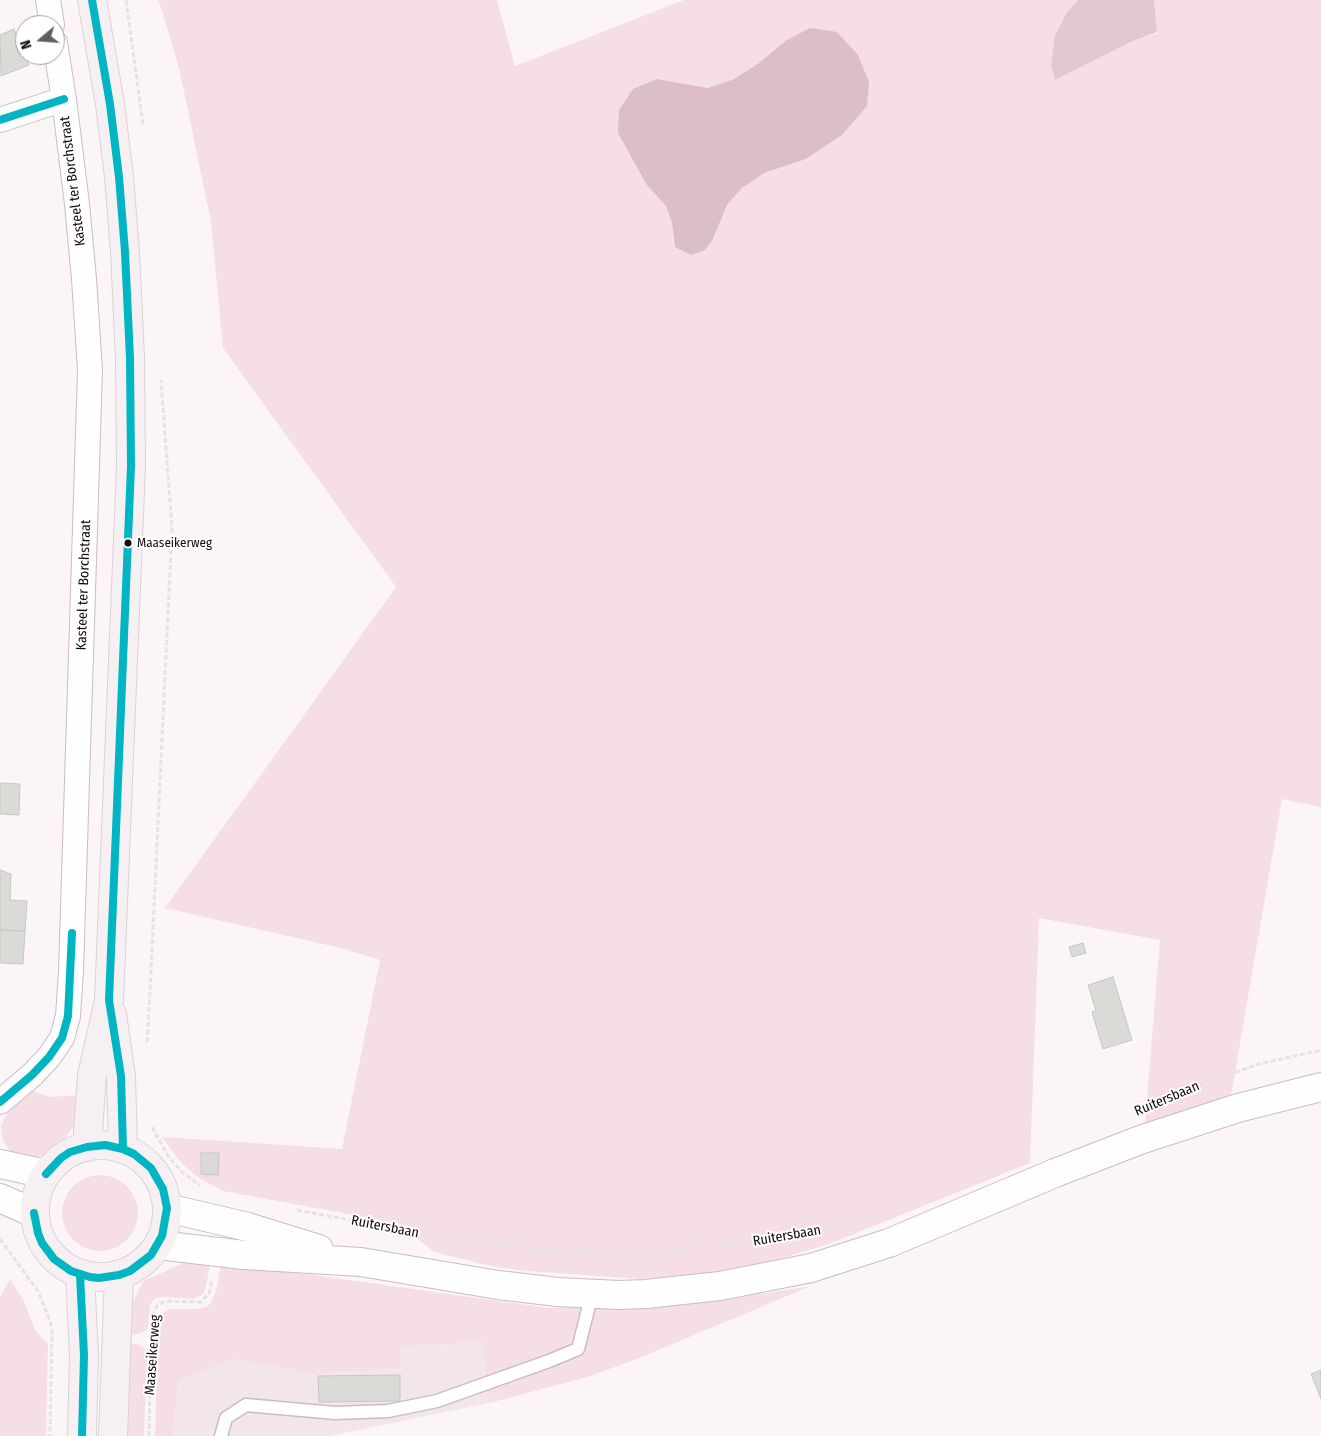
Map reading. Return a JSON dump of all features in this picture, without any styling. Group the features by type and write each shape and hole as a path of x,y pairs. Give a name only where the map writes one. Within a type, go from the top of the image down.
{"main road":[{"path":"87,1147 92,1074 109,1000 131,466 130,358 119,177 110,104 92,0"},
{"path":"109,1000 121,1076 123,1149"},
{"path":"105,1145 123,1149 134,1154 151,1168 163,1189 167,1208 165,1225 158,1245 151,1255 130,1271 99,1278 80,1275 62,1265 47,1251 38,1233 34,1213 38,1192 46,1174 61,1158 70,1152 87,1147 105,1145"},
{"path":"80,1275 84,1355 82,1436"},
{"path":"113,1436 118,1275"}],"street":[{"path":"48,0 50,15"},
{"name":"Kasteel ter Borchstraat","path":"0,1102 32,1075 57,1047 66,1027 70,980 88,477 90,370 82,260 59,65"},
{"path":"0,120 64,99"},
{"name":"Ruitersbaan","path":"158,1245 244,1255 361,1262 498,1285 592,1294 646,1294 720,1286 811,1268 889,1243 1055,1173 1140,1140 1238,1108 1321,1087"},
{"path":"0,1164 46,1174"},
{"path":"0,1198 34,1213"},
{"name":"Ruitersbaan","path":"167,1208 248,1227 361,1262"}],"lane":[{"path":"221,1436 226,1418 246,1405 335,1413 388,1411 437,1401 549,1361 578,1349 592,1294"}],"path":[{"name":"Ruitersbaan","path":"1151,1105 1185,1090 1259,1064 1321,1050"},
{"path":"150,1121 158,1141 171,1160 189,1178 206,1188"},
{"name":"Ruitersbaan","path":"293,1209 446,1238 520,1248 639,1254 747,1243 823,1230 889,1211"},
{"path":"0,1239 38,1291 47,1311 52,1332 50,1436"},
{"name":"Maaseikerweg","path":"149,1436 151,1340 154,1311 157,1306 166,1301 201,1302 209,1293 212,1276"}],"shaded area":[{"path":"158,0 497,0 515,66 684,0 1078,0 1067,12 1051,66 1055,80 1131,42 1157,33 1154,0 1321,0 1321,807 1282,799 1231,1096 1145,1123 1160,940 1039,918 1030,1163 829,1244 773,1261 705,1273 641,1279 495,1267 434,1252 398,1223 223,1191 199,1178 181,1163 162,1137 342,1149 380,960 345,949 165,908 396,587 223,348 211,222 180,72","holes":["759,63 869,82 866,106 842,135 806,159 764,173 742,188 727,205 713,239 675,247 672,223 666,206 618,133 657,79 708,88 734,79"]},
{"path":"1078,0 1154,0 1157,32 1131,42 1055,80 1051,66 1055,36 1067,12"},
{"path":"810,28 837,32 858,55 869,82 867,106 842,135 806,159 764,173 742,188 727,205 713,239 705,250 691,255 675,247 672,223 666,206 647,185 618,133 619,110 633,89 657,79 708,88 734,79 759,63 787,40"},
{"path":"33,1091 50,1097 80,1095 77,1121 64,1140 48,1154 27,1159 10,1151 3,1141 1,1126 8,1111"},
{"path":"100,1175 114,1178 127,1186 135,1199 138,1213 135,1227 127,1240 114,1248 100,1251 86,1248 73,1240 65,1227 62,1213 65,1199 73,1186 86,1178"},
{"path":"193,1259 211,1261 205,1290 202,1295 193,1299 161,1297 154,1299 150,1305 148,1327 144,1332 124,1334 125,1318 143,1281"},
{"path":"221,1262 548,1308 711,1302 811,1286 632,1361 584,1378 489,1403 482,1342 400,1347 400,1369 314,1374 233,1359 178,1382 173,1436 155,1436 158,1321 164,1312 169,1309 196,1309 210,1304 216,1292"},
{"path":"10,1279 24,1301 35,1330 48,1344 46,1436 0,1436 0,1297"},
{"path":"482,1342 489,1403 330,1436 173,1436 178,1382 233,1359 314,1374 400,1369 400,1347"},
{"path":"123,1343 138,1344 147,1353 144,1436 120,1436"}],"building":[{"path":"14,29 15,65 29,65 1,76 0,35"},
{"path":"0,783 20,784 19,815 0,814"},
{"path":"0,870 11,874 10,900 27,901 25,931 0,930"},
{"path":"0,930 25,931 23,964 0,963"},
{"path":"1083,943 1086,953 1072,957 1069,947"},
{"path":"1113,977 1132,1040 1103,1049 1092,1012 1096,1011 1088,985"},
{"path":"201,1153 219,1153 218,1175 201,1174"},
{"path":"1321,1370 1321,1399 1311,1374"},
{"path":"400,1375 400,1401 319,1402 318,1376"}],"transit line":[{"path":"92,0 110,104 119,177 130,358 131,466 109,1000 121,1076 123,1149"},
{"path":"0,120 64,99"},
{"path":"0,1102 32,1075 49,1057 62,1038 68,1016 72,933"},
{"path":"34,1213 42,1243 54,1259 71,1271 90,1277 99,1278 130,1271 151,1255 162,1236 167,1208 163,1189 151,1168 134,1154 123,1149 105,1145 87,1147 70,1152 61,1158 46,1174"},
{"path":"80,1275 84,1355 82,1436"}],"place":[{"name":"Maaseikerweg","path":"128,543"}]}
